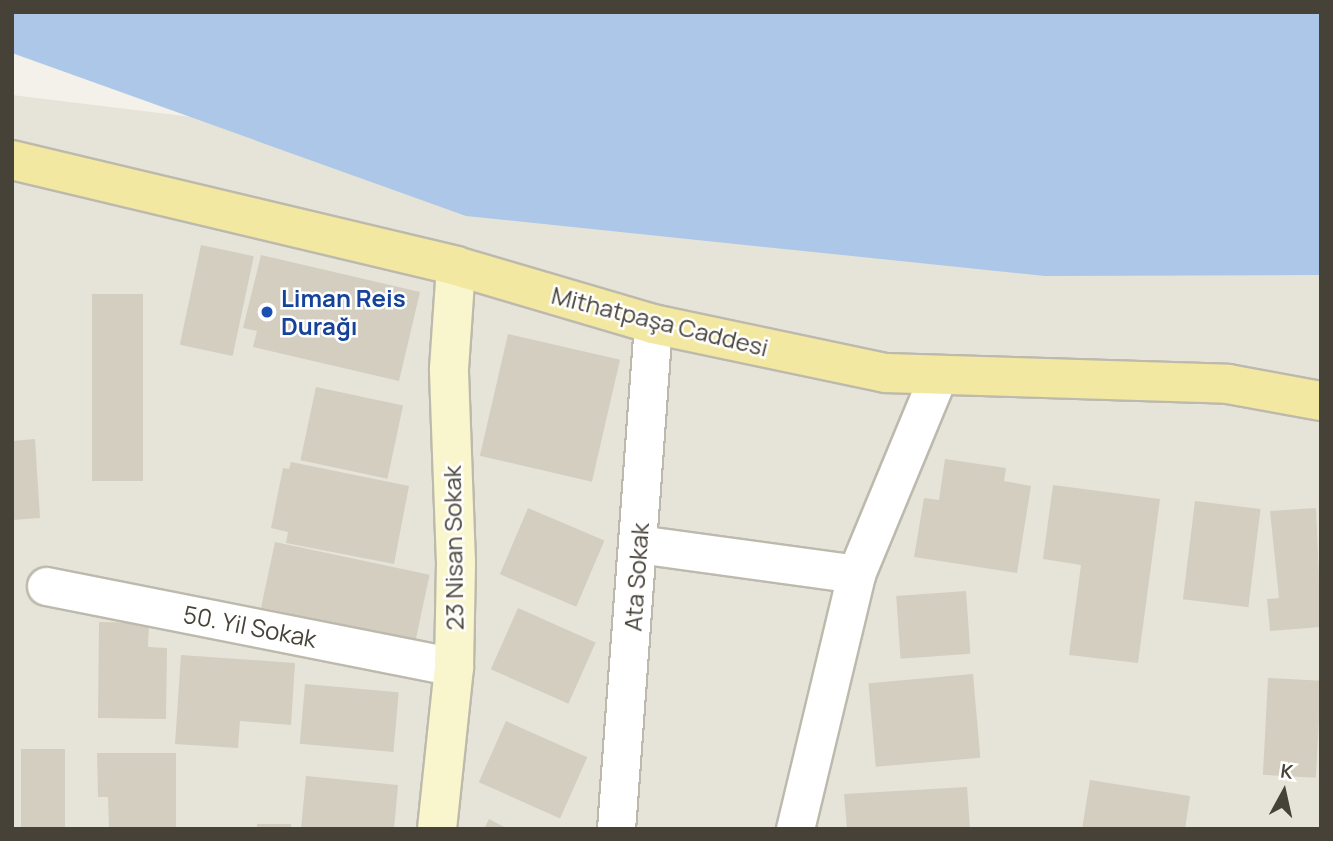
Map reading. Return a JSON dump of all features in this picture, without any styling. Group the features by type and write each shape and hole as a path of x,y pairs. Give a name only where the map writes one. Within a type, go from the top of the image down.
{"main road":[{"name":"Mithatpaşa Caddesi","path":"12,160 456,266 653,324 886,373 1228,384 1321,401"}],"street":[{"name":"23 Nisan Sokak","path":"437,829 454,667 456,563 449,369 456,266"},
{"name":"Ata Sokak","path":"616,829 653,324"},
{"path":"795,829 856,575 939,376"},
{"path":"638,544 856,575"},
{"name":"50. Yil Sokak","path":"46,586 454,667"}],"shaded area":[{"path":"12,95 1321,254 1321,829 12,829"}],"water":[{"path":"12,12 1321,12 1321,275 1045,276 466,216 12,53"}],"building":[{"path":"201,245 254,256 233,356 180,345"},
{"path":"261,255 420,292 399,381 253,347 257,331 243,328"},
{"path":"92,294 143,294 143,481 92,481"},
{"path":"508,334 620,360 592,482 480,456"},
{"path":"316,387 403,406 387,479 300,460"},
{"path":"35,439 40,518 12,520 12,441"},
{"path":"945,459 1006,468 1004,481 1031,486 1017,573 914,557 924,498 939,500"},
{"path":"291,462 409,486 394,564 286,543 288,532 271,528 283,468 289,469"},
{"path":"1053,485 1160,499 1138,663 1069,655 1081,565 1043,559"},
{"path":"1195,501 1261,509 1248,607 1183,599"},
{"path":"528,508 604,540 576,607 500,574"},
{"path":"1316,508 1321,627 1270,631 1267,599 1279,598 1270,511"},
{"path":"275,542 430,575 416,640 261,608"},
{"path":"966,591 970,654 901,659 896,596"},
{"path":"518,608 596,643 568,704 491,669"},
{"path":"99,622 149,623 148,647 167,648 166,719 98,718"},
{"path":"181,655 295,663 291,725 240,721 238,748 175,744"},
{"path":"973,674 980,758 876,767 868,683"},
{"path":"1268,678 1321,681 1316,778 1263,775"},
{"path":"305,684 399,692 393,752 300,744"},
{"path":"506,721 587,757 560,818 479,782"},
{"path":"21,749 65,749 65,829 21,829"},
{"path":"97,753 176,753 176,829 109,829 108,797 98,797"},
{"path":"306,776 398,785 394,829 301,829"},
{"path":"1090,780 1190,796 1185,829 1082,829"},
{"path":"967,787 970,829 847,829 844,794"},
{"path":"489,819 508,829 484,829"},
{"path":"257,824 291,824 291,829 257,829"}],"place":[{"name":"Liman Reis Durağı","path":"267,312"}]}
